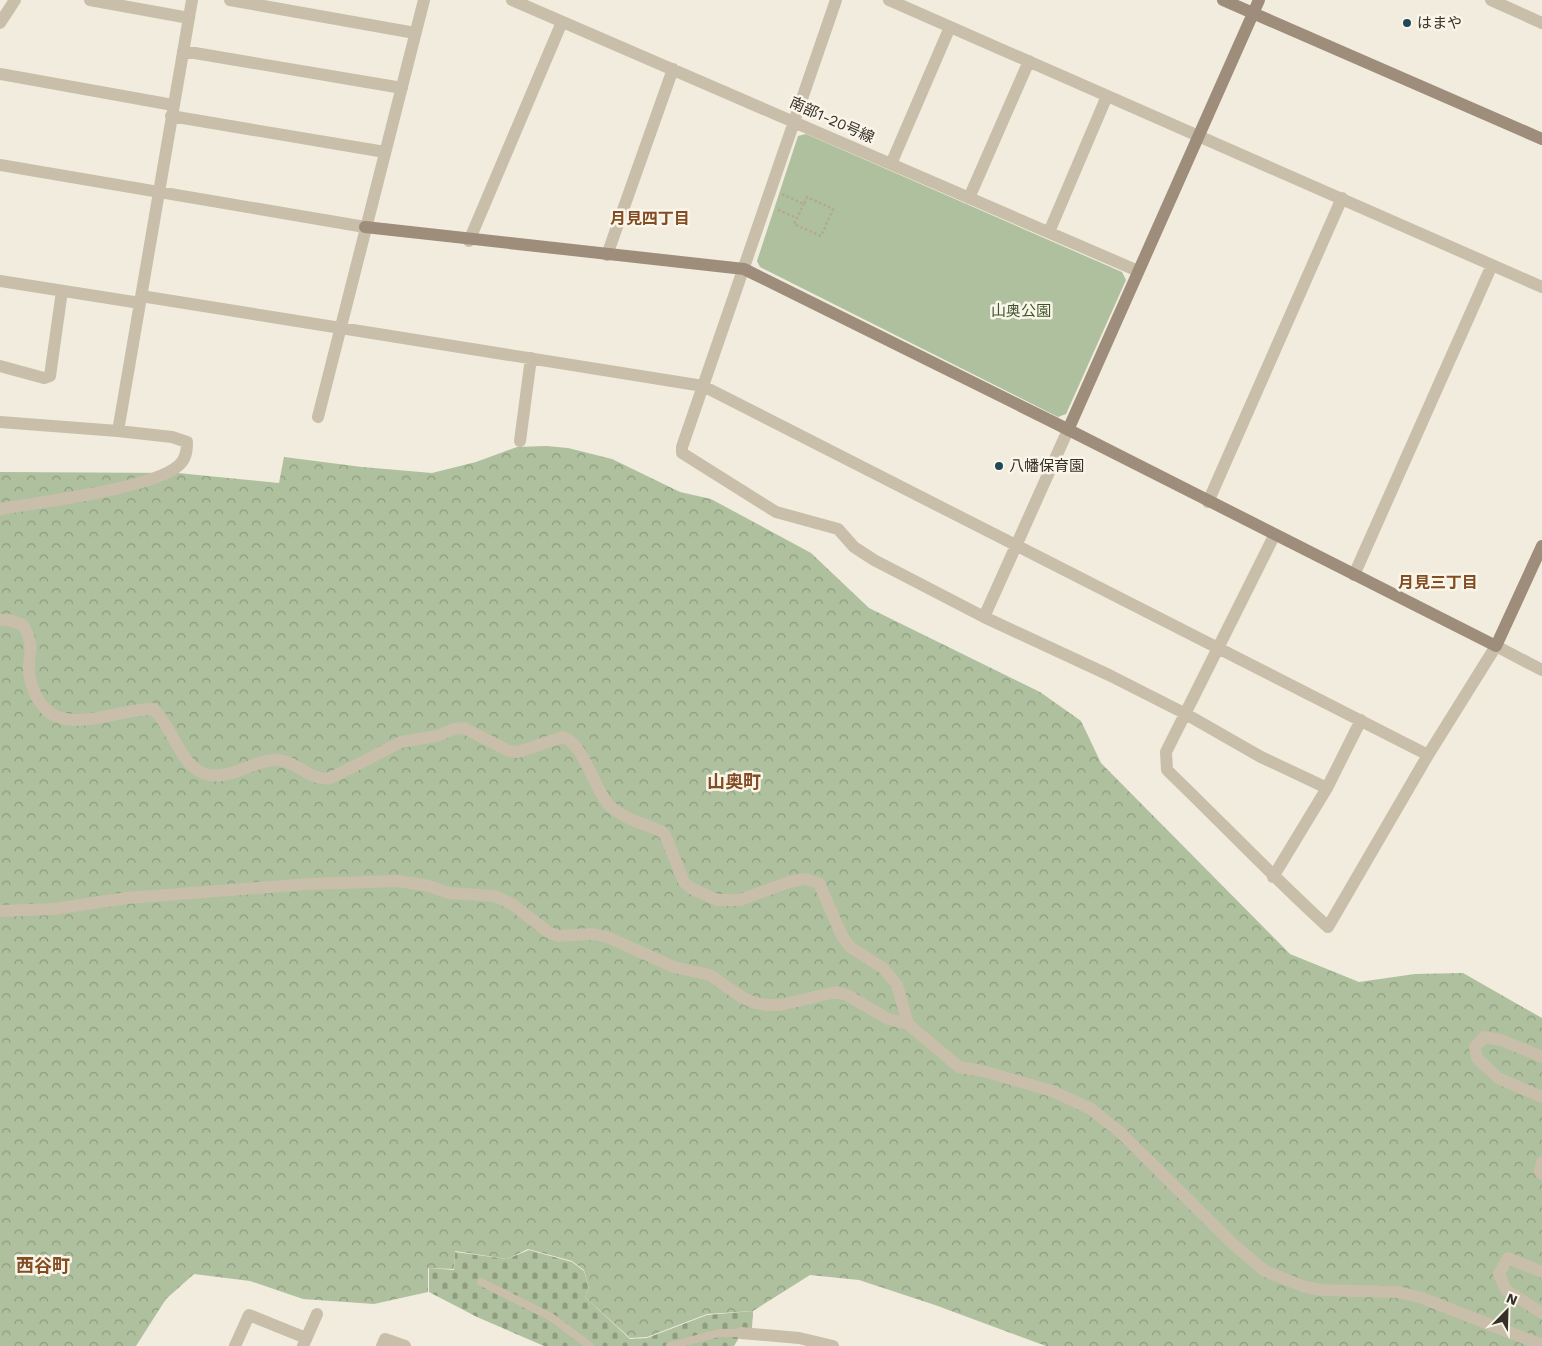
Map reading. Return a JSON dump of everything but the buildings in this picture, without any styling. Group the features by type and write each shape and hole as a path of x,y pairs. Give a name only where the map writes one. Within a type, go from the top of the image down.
{"street":[{"path":"0,23 14,0"},
{"path":"90,0 189,18"},
{"path":"118,431 192,0"},
{"path":"230,0 416,33"},
{"path":"318,416 424,0"},
{"name":"南部1-20号線","path":"512,0 1138,270"},
{"path":"836,0 682,447 682,453 776,512 838,529 863,553 984,617 1109,675 1184,713 1261,757 1327,788"},
{"path":"889,0 1542,287"},
{"path":"1223,0 1542,139"},
{"path":"984,617 1259,0"},
{"path":"1491,0 1542,23"},
{"path":"469,241 562,22"},
{"path":"891,164 950,27"},
{"path":"183,51 402,88"},
{"path":"969,198 1029,61"},
{"path":"607,255 673,69"},
{"path":"0,74 385,152"},
{"path":"1048,232 1107,96"},
{"path":"0,166 365,227 469,241 744,269 1068,430 1274,536 1542,670"},
{"path":"1208,502 1342,198"},
{"path":"1354,575 1492,265"},
{"path":"0,281 62,292 140,300 339,329 703,386 1017,544 1428,755"},
{"path":"0,366 44,378 50,376 62,292"},
{"path":"520,441 531,358"},
{"path":"0,422 172,437 187,442 188,453 179,466 161,476 114,489 0,509"},
{"path":"1274,536 1166,752 1167,770 1244,843 1274,877 1328,926 1428,755 1496,646 1542,546"},
{"path":"0,620 9,620 23,625 31,639 29,672 32,687 41,703 54,715 66,721 79,722 139,709 153,709 159,715 182,755 193,768 209,775 222,775 270,760 279,760 318,778 331,778 401,742 437,736 464,728 509,751 518,752 563,737 568,739 585,762 607,802 619,812 661,831 665,835 678,871 691,888 717,900 732,901 789,882 805,879 819,883 842,936 850,946 883,968 897,985 908,1024"},
{"path":"1274,877 1327,788 1361,720"},
{"path":"0,911 52,909 128,898 207,891 308,884 398,881 429,886 449,893 495,896 512,904 548,932 558,936 593,934 607,937 674,967 710,975 743,998 755,1003 768,1006 836,992 847,995 888,1019 908,1024 959,1067 983,1071 1052,1091 1091,1109 1121,1133 1234,1245 1265,1272 1305,1287 1398,1292 1422,1298 1542,1345"},
{"path":"1542,1057 1501,1040 1484,1037 1476,1047 1477,1058 1498,1078 1542,1097"},
{"path":"1542,1162 1542,1174"},
{"path":"1542,1272 1508,1258 1499,1274 1506,1290 1542,1313"},
{"path":"235,1346 249,1315 305,1342 316,1314"},
{"path":"741,1333 799,1338 833,1346"},
{"path":"382,1346 385,1339 405,1346"}],"lane":[{"path":"481,1282 551,1318 590,1346"},
{"path":"670,1346 712,1335 741,1333"}],"path":[{"path":"771,189 804,204"},
{"path":"807,197 833,209 821,236 794,224 804,204 807,197"},
{"path":"766,204 797,218"}],"green space":[{"name":"山奥公園","path":"806,134 1122,272 1126,280 1066,414 1058,417 760,267 757,261 798,136"},
{"path":"546,446 568,448 612,459 680,492 711,499 811,553 869,608 1040,692 1081,721 1101,763 1290,954 1359,982 1415,974 1463,973 1542,1018 1542,1346 1046,1346 935,1305 859,1280 810,1275 753,1311 707,1314 647,1337 630,1338 585,1297 589,1289 584,1270 572,1261 528,1249 507,1259 455,1251 454,1269 428,1268 428,1292 374,1304 303,1299 250,1281 194,1274 166,1299 136,1346 0,1346 0,472 178,473 279,483 284,457 362,467 432,473 476,462 517,447"},
{"path":"529,1250 572,1262 584,1271 589,1289 585,1297 630,1339 647,1338 707,1315 753,1311 752,1328 739,1338 734,1346 544,1346 477,1317 429,1292 429,1268 454,1270 455,1252 507,1259"}],"place":[{"name":"はまや","path":"1407,23"},
{"name":"八幡保育園","path":"999,466"}],"district":[{"name":"月見四丁目","path":"650,218"},
{"name":"月見三丁目","path":"1438,582"},
{"name":"山奥町","path":"734,782"},
{"name":"西谷町","path":"43,1266"}]}
